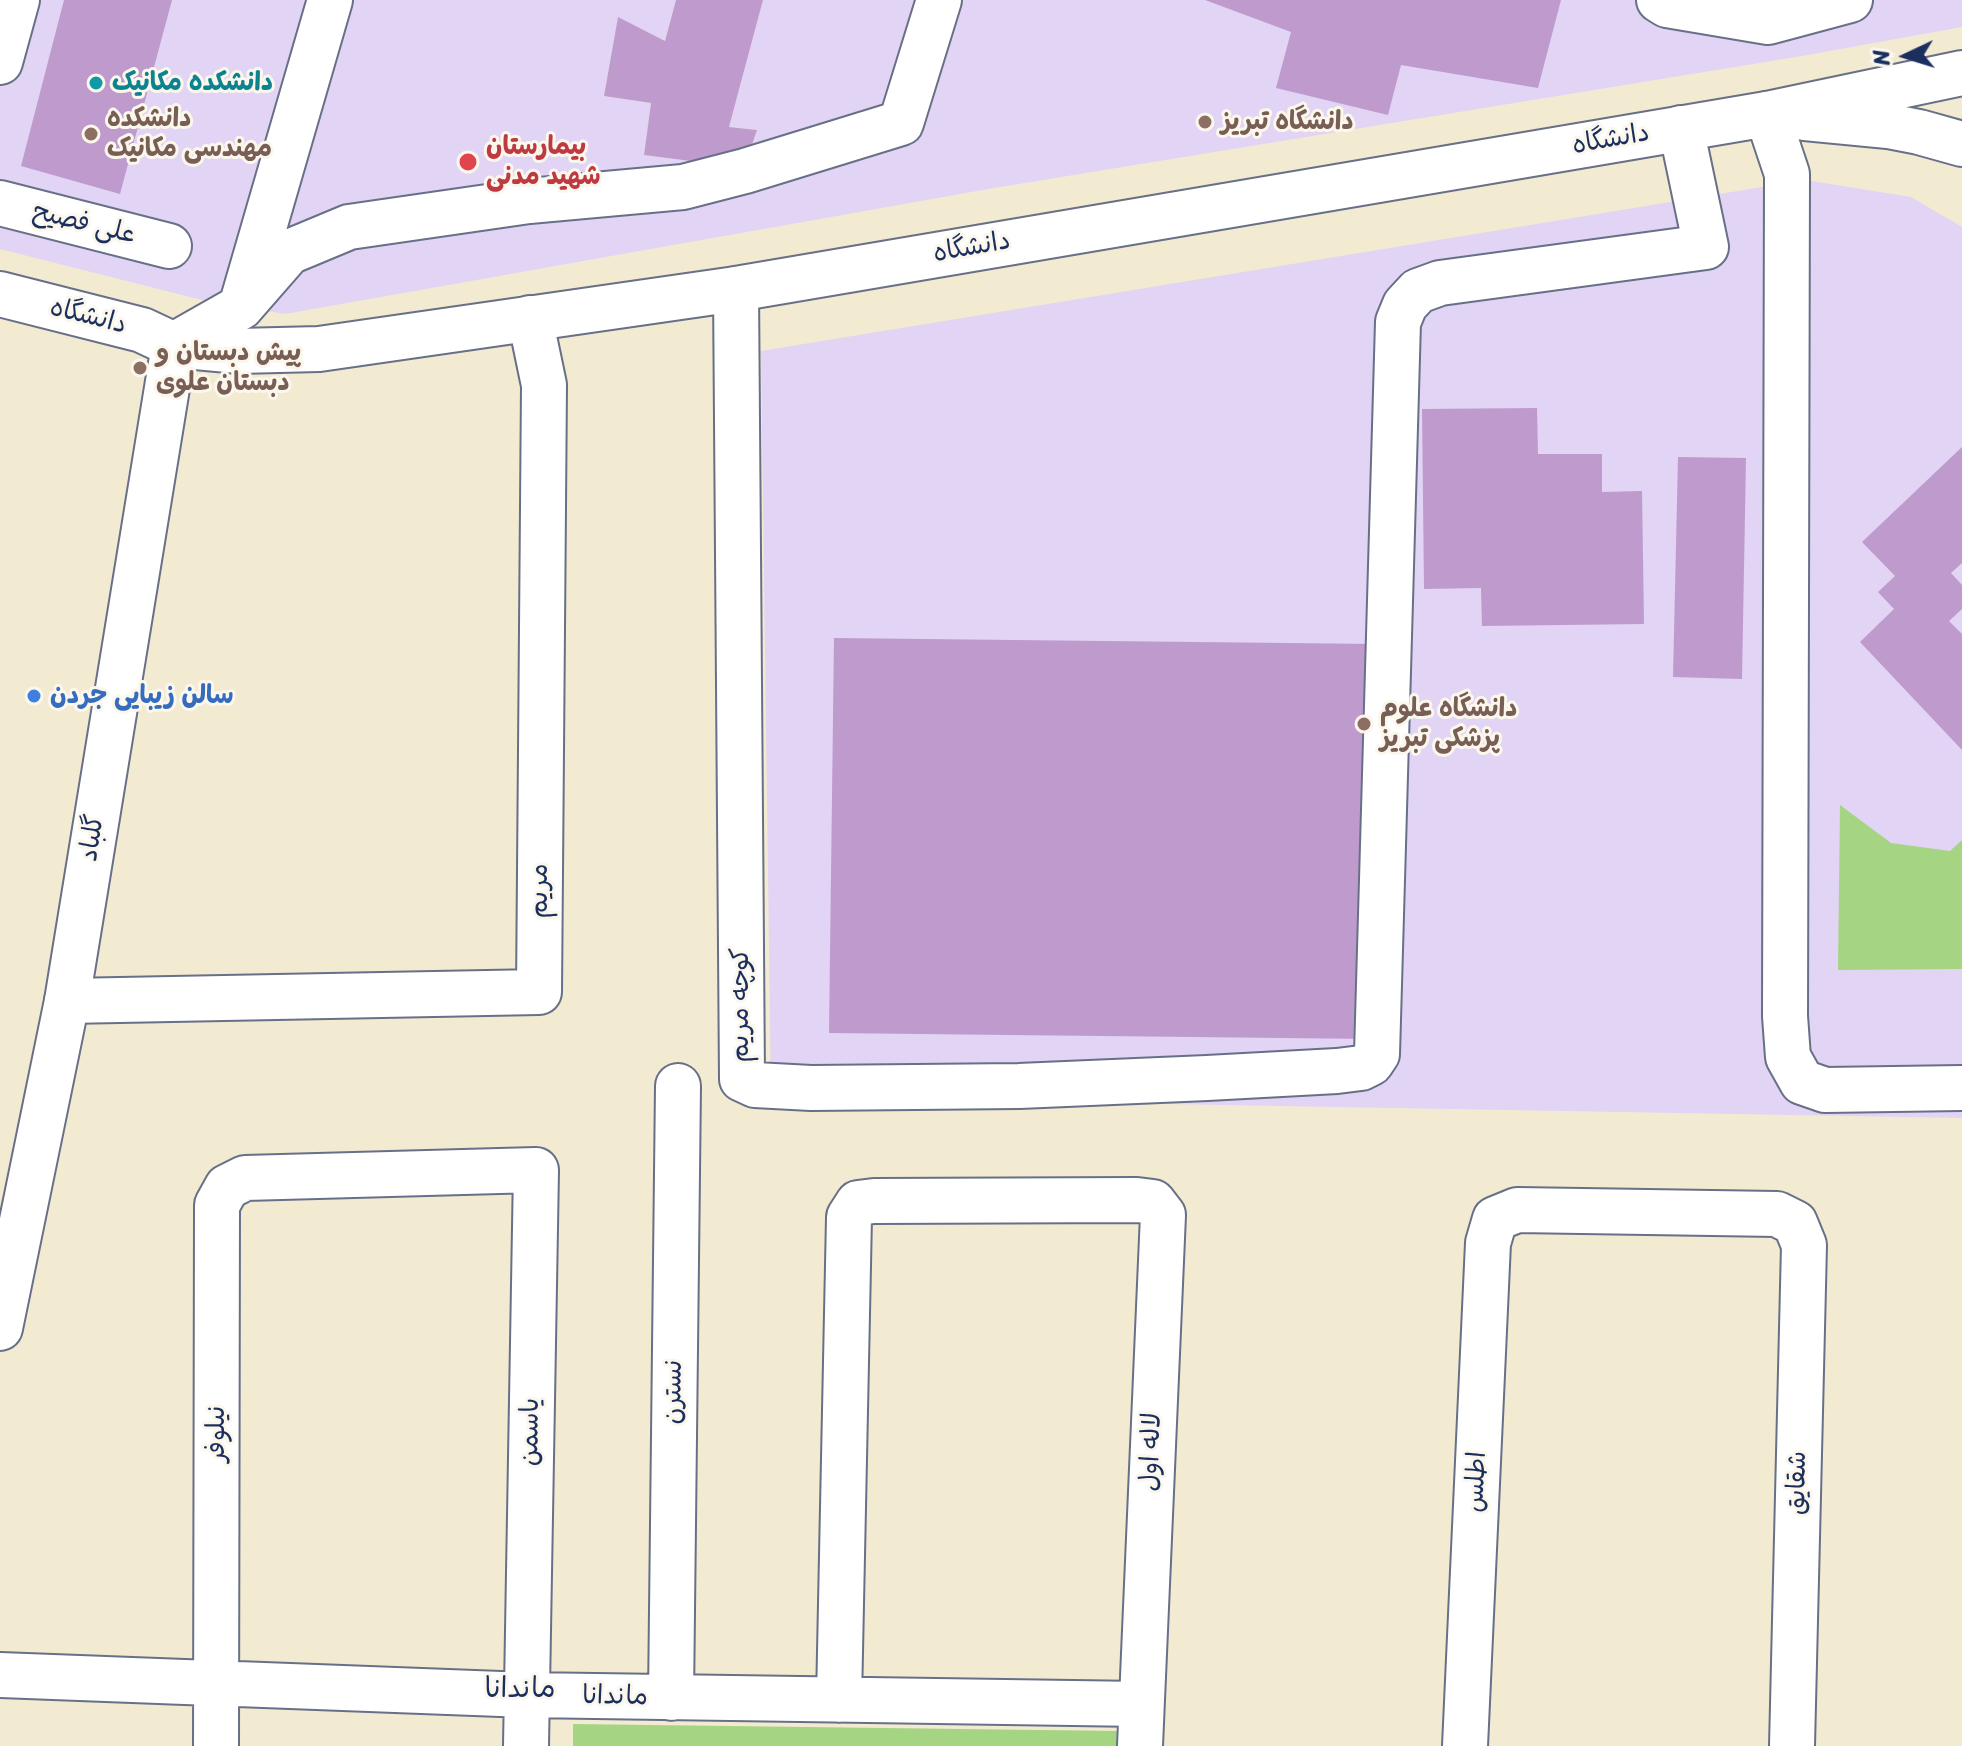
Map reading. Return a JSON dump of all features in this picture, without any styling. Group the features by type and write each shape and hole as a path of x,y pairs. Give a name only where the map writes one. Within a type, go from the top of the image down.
{"street":[{"path":"0,62 17,0"},
{"path":"241,307 330,0"},
{"path":"174,345 241,307 289,252 349,227 529,201 683,187 901,123 939,0"},
{"path":"1659,0 1667,5 1768,22 1850,0"},
{"name":"دانشگاه","path":"0,294 142,330 174,345 239,351 319,349 736,289 1767,114 1962,73"},
{"path":"1767,114 1787,174 1785,1016 1788,1057 1802,1082 1825,1090 1962,1088"},
{"name":"دانشگاه","path":"1767,114 1888,126 1962,144"},
{"name":"کوچه مریم","path":"736,289 742,1079 755,1085 811,1088 1019,1086 1361,1068 1371,1063 1377,1054 1398,322 1405,305 1418,291 1440,283 1706,247 1681,128"},
{"name":"علی فصیح","path":"0,203 169,246"},
{"name":"مریم","path":"67,1001 539,992 544,385 530,318"},
{"name":"دانشگاه","path":"0,319 145,354 174,345"},
{"name":"گلباد","path":"0,1328 67,1001 174,345"},
{"name":"نسترن","path":"671,1698 678,1086"},
{"name":"نیلوفر","path":"216,1746 217,1205 227,1187 245,1178 536,1170"},
{"name":"یاسمن","path":"526,1746 536,1170"},
{"name":"لاله اول","path":"839,1700 849,1217 858,1203 890,1201 1137,1200 1153,1202 1163,1215 1141,1725"},
{"name":"اطلس","path":"1465,1746 1488,1243 1495,1219 1517,1210 1777,1214 1795,1223"},
{"name":"شقایق","path":"1792,1746 1804,1245 1795,1223"},
{"name":"ماندانا","path":"0,1675 527,1695 839,1700 1141,1725"}],"shaded area":[{"path":"0,0 676,0 665,41 618,18 604,96 651,103 644,155 743,168 757,130 729,127 763,0 1962,0 1962,27 994,188 285,314 206,301 0,249"},
{"name":"دانشگاه علوم پزشکی تبریز","path":"1805,180 1911,197 1962,227 1962,1118 771,1097 761,351"}],"green space":[{"path":"1840,805 1891,843 1950,851 1962,840 1962,969 1838,970"},
{"path":"573,1724 1119,1731 1119,1746 573,1746"}],"building":[{"name":"دانشکده مکانیک","path":"64,0 172,0 120,194 21,166"},
{"path":"676,0 763,0 729,127 757,130 744,168 644,155 651,103 604,96 618,17 665,41"},
{"path":"1205,0 1561,0 1538,88 1401,65 1388,115 1276,88 1291,32"},
{"path":"1537,408 1538,454 1602,454 1602,492 1642,491 1644,624 1482,626 1481,588 1424,589 1422,409"},
{"path":"1962,447 1962,563 1951,573 1962,585 1962,609 1949,621 1962,634 1962,750 1860,642 1894,609 1878,592 1895,576 1862,542"},
{"path":"1678,457 1746,458 1742,679 1673,677"},
{"path":"834,638 1377,644 1373,1039 829,1033"}],"place":[{"name":"دانشکده مکانیک","path":"96,83"},
{"name":"دانشگاه تبریز","path":"1205,122"},
{"name":"دانشکده مهندسی مکانیک","path":"91,134"},
{"name":"بیمارستان شهید مدنی","path":"468,162"},
{"name":"پیش دبستان و دبستان علوی","path":"140,368"},
{"name":"سالن زیبایی جردن","path":"34,696"},
{"name":"دانشگاه علوم پزشکی تبریز","path":"1364,724"}],"district":[{"name":"ماندانا","path":"520,1690"}]}
